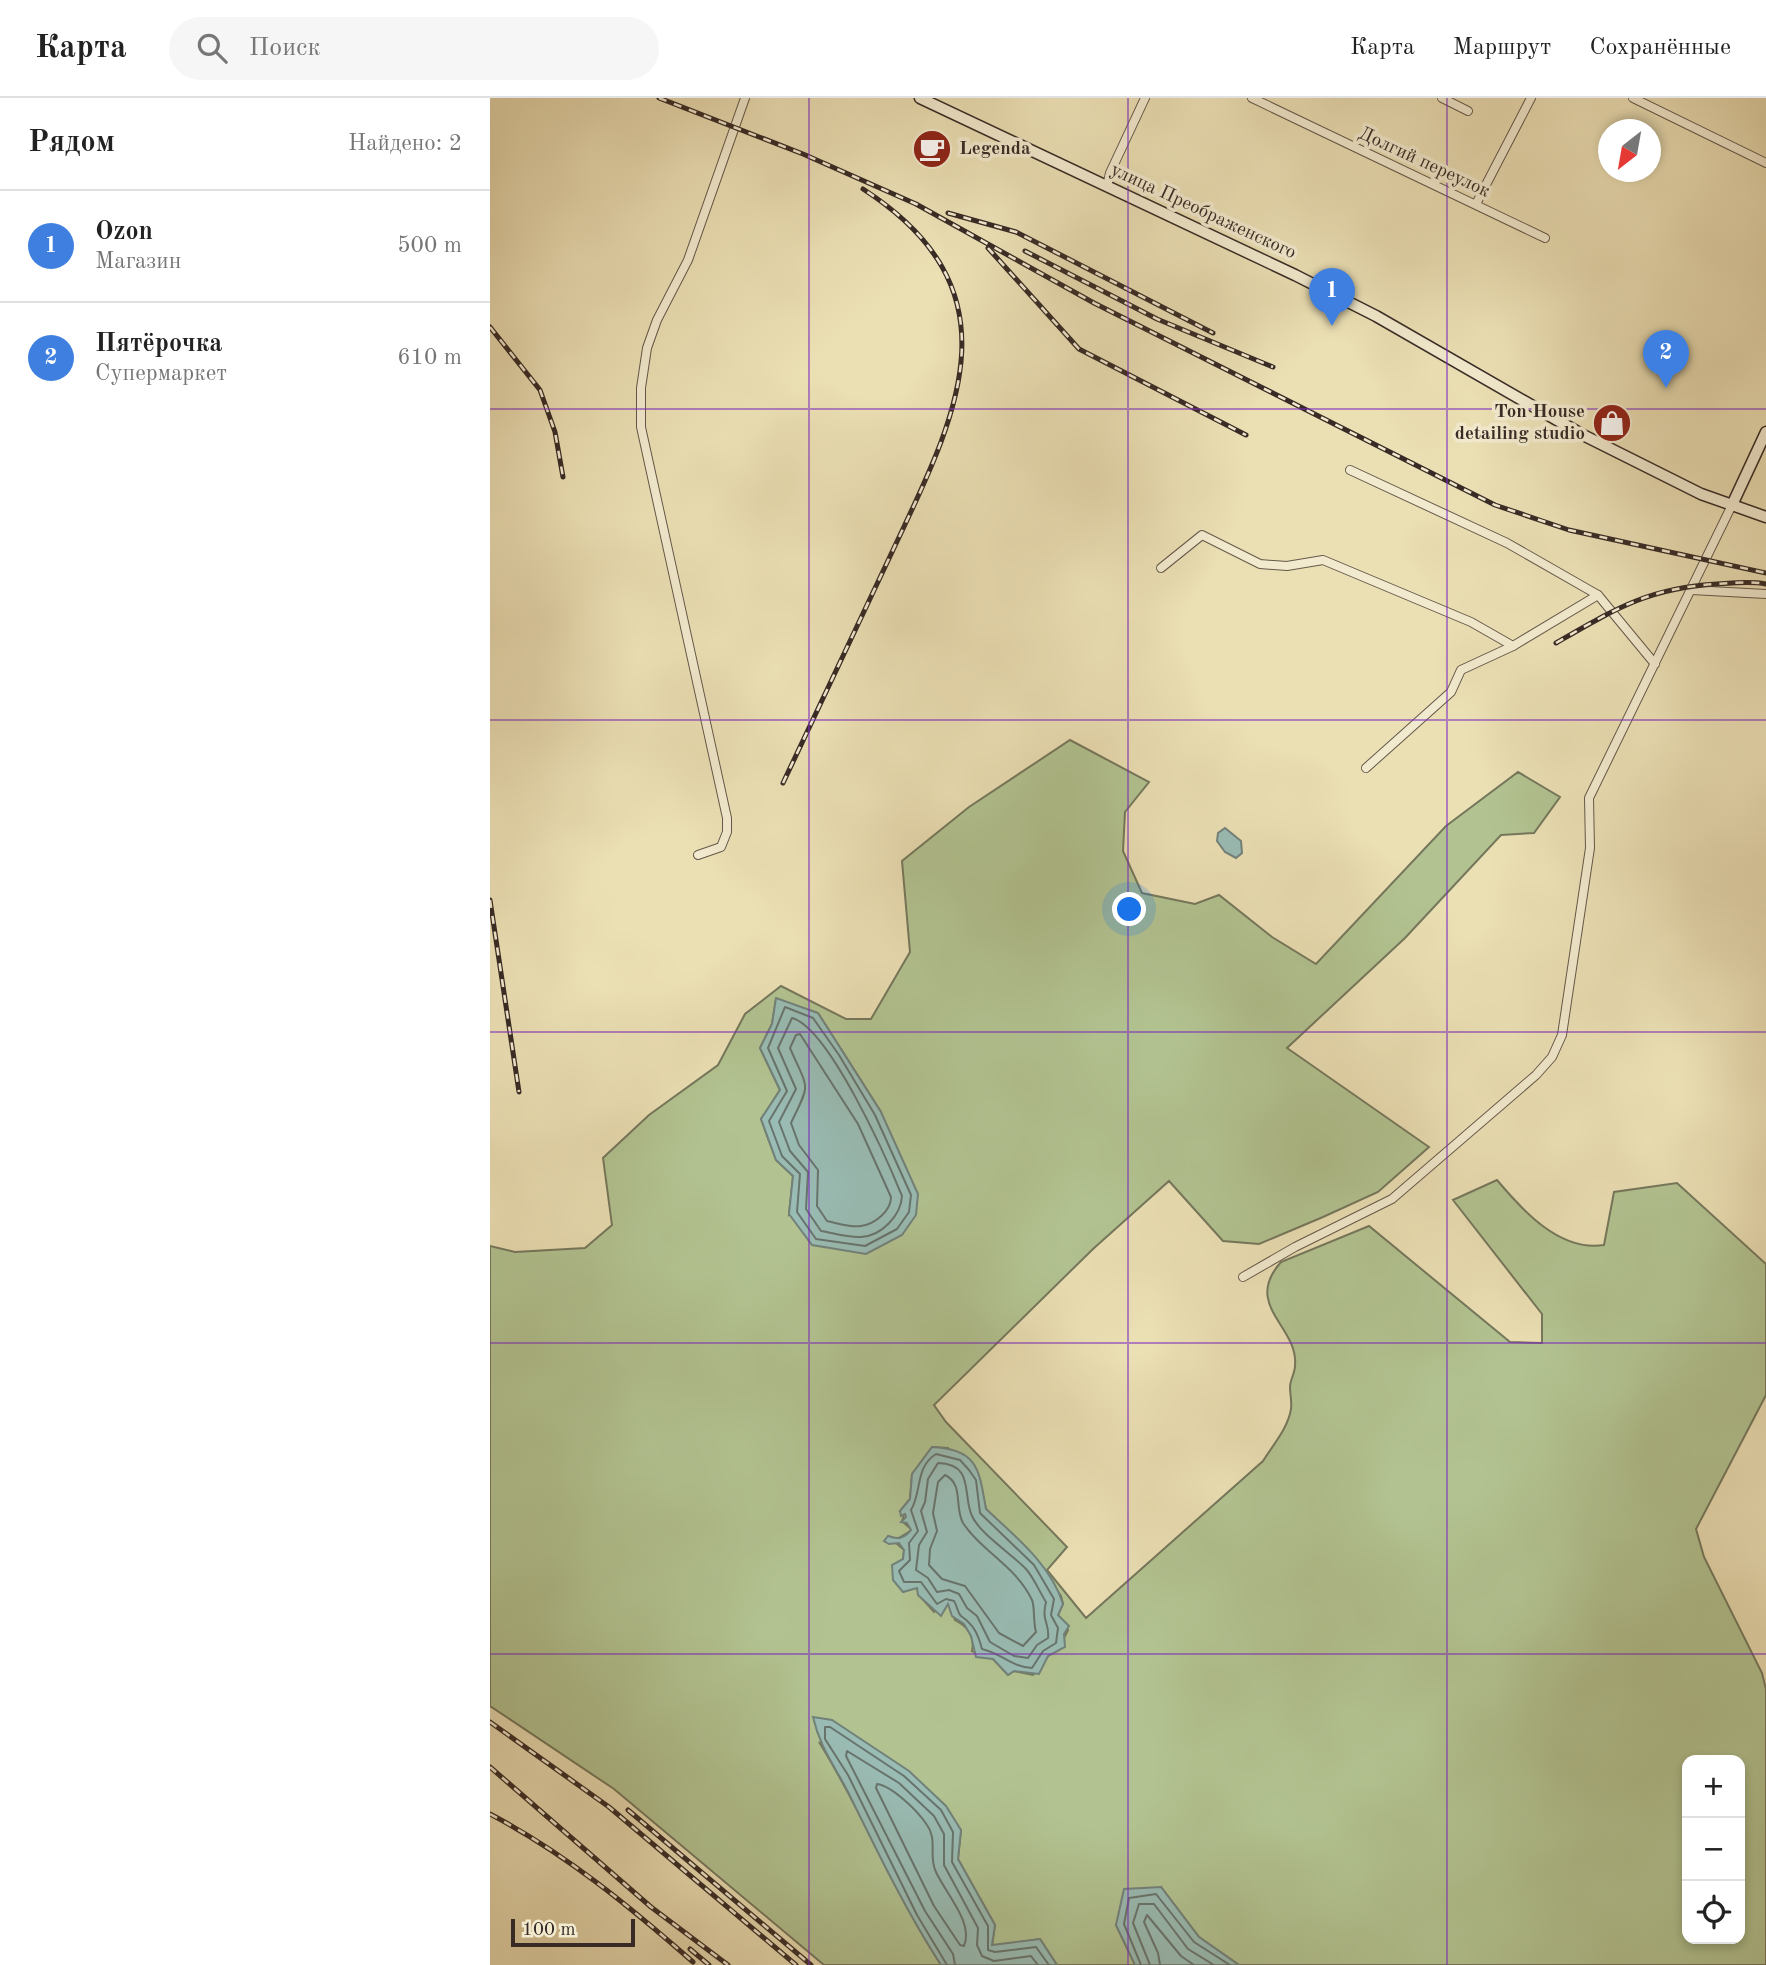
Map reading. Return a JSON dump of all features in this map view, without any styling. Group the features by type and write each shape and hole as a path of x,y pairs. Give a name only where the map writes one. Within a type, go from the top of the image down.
{"street":[{"path":"698,855 720,847 727,832 727,818 641,427 641,388 647,348 657,320 688,260 745,98"},
{"name":"улица Преображенского","path":"920,98 1295,275 1385,321 1583,435 1701,494 1766,517"},
{"path":"1107,186 1110,173 1145,98"},
{"name":"Долгий переулок","path":"1252,98 1545,238"},
{"path":"1442,98 1468,111"},
{"path":"1476,204 1531,98"},
{"path":"1633,98 1766,163"},
{"path":"1243,1278 1295,1247 1392,1199 1491,1115 1552,1057 1562,1035 1590,848 1589,797 1766,432"},
{"path":"1350,470 1507,543 1598,595 1655,664"},
{"path":"1161,568 1202,536 1261,564 1287,566 1323,560 1471,622 1513,646"},
{"path":"1691,590 1766,594"},
{"path":"1366,768 1451,692 1461,670 1513,646 1598,595"}],"green space":[{"path":"1070,740 1149,782 1125,812 1123,851 1142,893 1195,904 1219,895 1272,937 1316,964 1446,826 1518,772 1560,797 1534,833 1501,835 1405,938 1287,1048 1429,1147 1378,1192 1259,1244 1223,1241 1169,1181 1093,1249 934,1405 946,1422 1067,1547 1047,1570 1086,1618 1263,1461 1283,1430 1291,1409 1290,1387 1295,1369 1294,1352 1269,1304 1267,1291 1271,1277 1281,1262 1369,1226 1510,1342 1542,1343 1542,1314 1453,1200 1497,1180 1531,1216 1558,1236 1572,1242 1604,1245 1614,1192 1677,1183 1766,1264 1766,1395 1696,1529 1704,1557 1762,1673 1766,1689 1766,1965 1239,1965 1199,1937 1161,1887 1116,1925 1135,1965 1057,1965 1040,1939 992,1946 995,1925 958,1859 961,1830 819,1742 941,1965 824,1965 614,1789 490,1706 490,1246 515,1252 585,1248 612,1225 603,1158 649,1115 718,1065 745,1014 781,986 846,1019 871,1019 910,952 902,861 969,807","holes":["776,999 818,1013 881,1112 789,1214 793,1176 776,1160 761,1119 780,1090 760,1048 772,1024","932,1447 948,1448 983,1496 986,1509 1023,1545 1061,1596 1063,1604 1058,1615 1068,1630 1058,1650 1048,1656 1033,1675 1014,1671 1008,1675 993,1659 972,1651 970,1632 955,1620 948,1603 934,1612 919,1595 917,1588 909,1588 899,1563 903,1559 904,1550 888,1536 897,1539 912,1530 902,1521 905,1513 900,1511 910,1499 912,1474"]}],"water":[{"path":"1225,828 1241,841 1242,853 1236,858 1225,852 1217,841 1218,833"},
{"path":"776,998 818,1013 881,1112 918,1194 916,1215 902,1235 866,1254 812,1245 789,1214 793,1176 776,1160 761,1119 780,1090 760,1048 772,1024"},
{"path":"932,1447 959,1452 968,1457 978,1473 986,1509 1031,1552 1050,1576 1057,1590 1063,1604 1058,1615 1069,1626 1064,1634 1065,1647 1048,1656 1039,1674 1014,1671 1008,1675 993,1659 976,1657 971,1636 964,1624 952,1616 948,1604 941,1616 918,1595 917,1588 903,1592 893,1580 892,1565 903,1559 904,1550 899,1543 889,1544 884,1541 888,1536 898,1538 911,1530 907,1523 901,1522 906,1517 905,1514 901,1516 900,1511 910,1499 912,1474"},
{"path":"813,1717 832,1720 909,1771 946,1806 961,1830 958,1859 995,1925 992,1945 1040,1939 1057,1965 941,1965 916,1924 824,1748"},
{"path":"1161,1887 1199,1937 1239,1965 1135,1965 1116,1925 1124,1889"}],"railway":[{"path":"659,98 803,154 916,204 1094,303 1495,505 1569,530 1766,573"},
{"path":"783,783 932,464 950,414 961,366 960,319 946,274 914,230 863,189"},
{"path":"948,213 1016,232 1213,333"},
{"path":"988,248 1079,349 1246,435"},
{"path":"1025,251 1157,319 1273,367"},
{"path":"490,327 540,390 555,432 563,477"},
{"path":"1556,643 1615,610 1651,595 1693,586 1766,584"},
{"path":"490,900 519,1092"},
{"path":"490,1722 609,1807 796,1965"},
{"path":"490,1767 651,1907 728,1965"},
{"path":"628,1810 811,1965"},
{"path":"490,1814 545,1846 596,1882 693,1962"},
{"path":"690,1949 709,1965"}],"place":[{"name":"Legenda","path":"932,149"},
{"name":"Ozon","path":"1332,326"},
{"name":"Пятёрочка","path":"1666,388"},
{"name":"Ton House detailing studio","path":"1612,423"}]}
